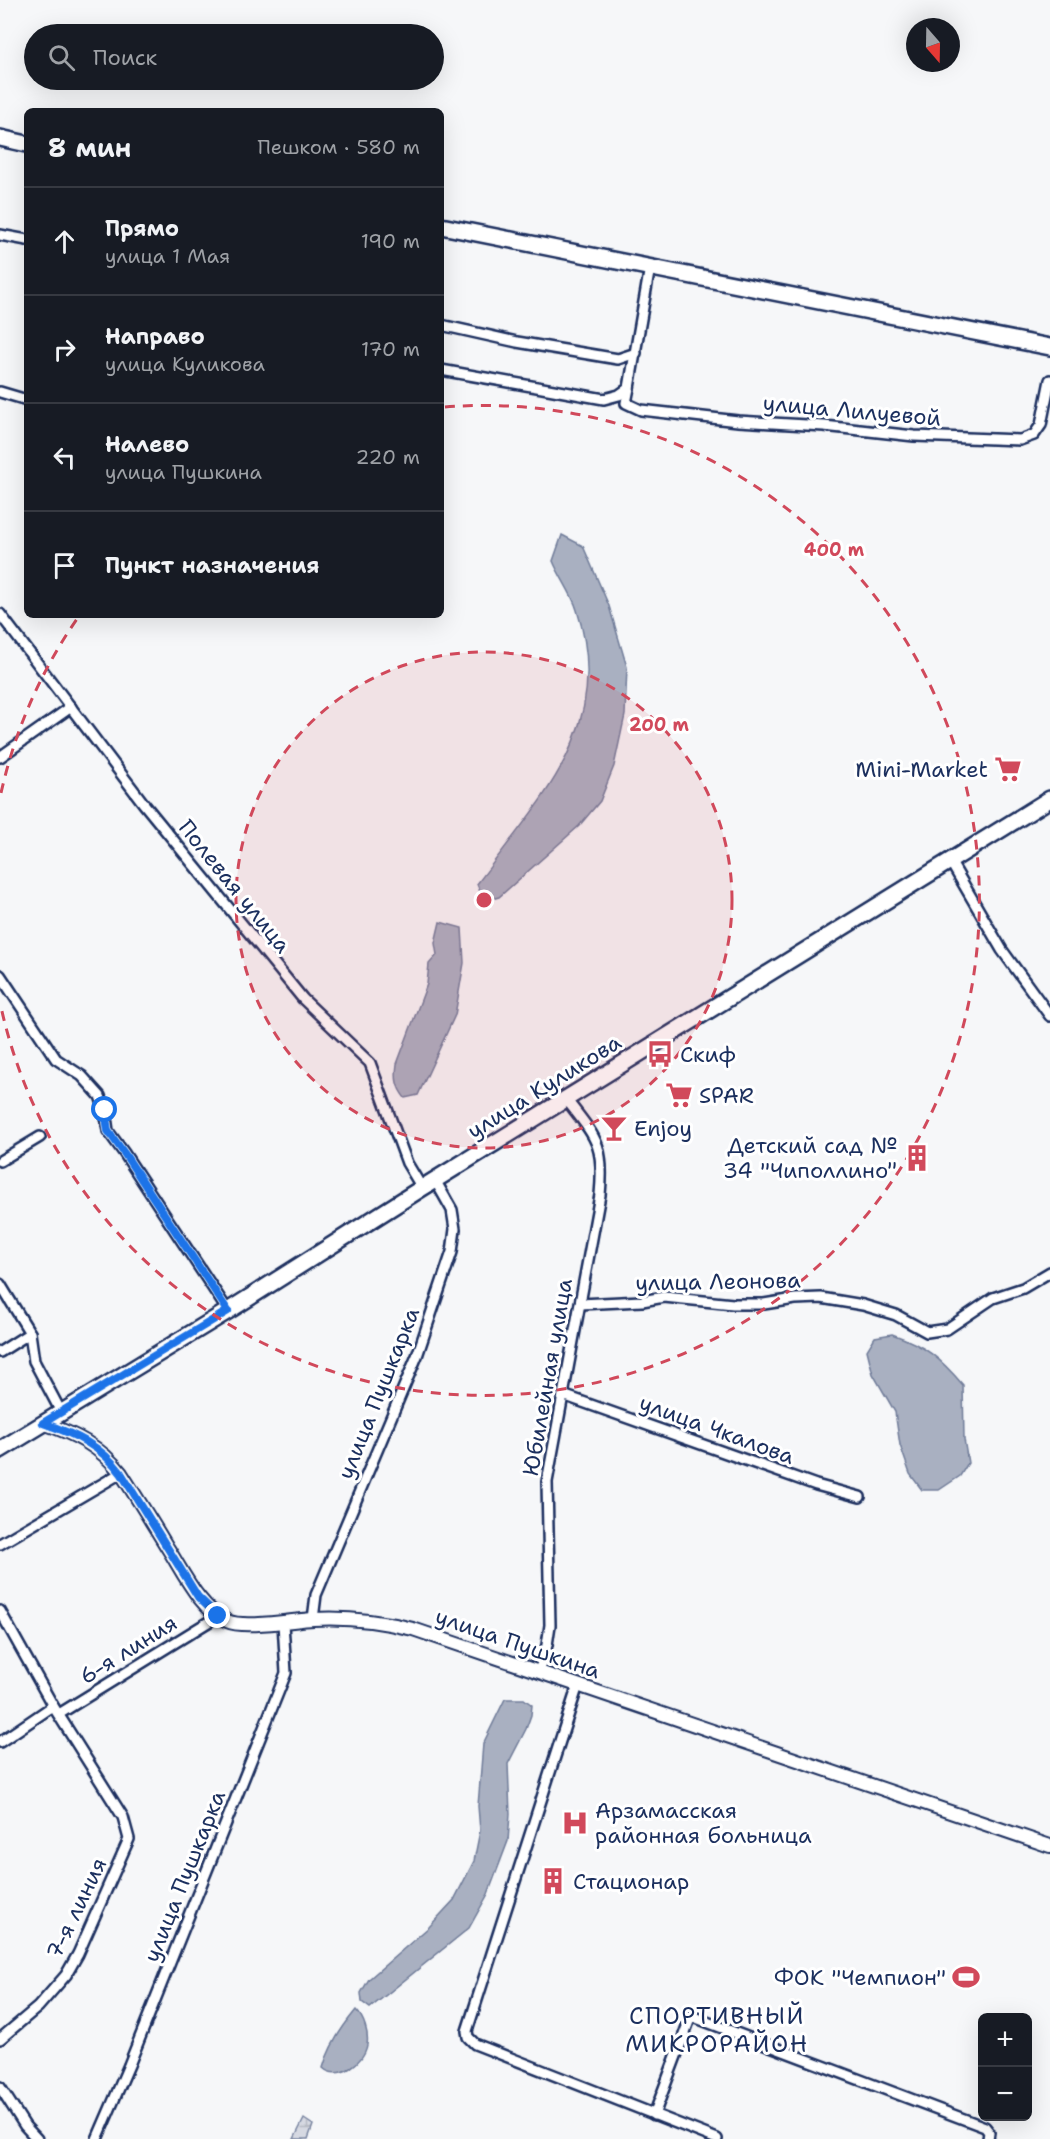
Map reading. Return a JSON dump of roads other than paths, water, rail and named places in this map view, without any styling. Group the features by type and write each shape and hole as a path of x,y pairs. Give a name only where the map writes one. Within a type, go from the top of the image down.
{"main road":[{"path":"0,138 24,143"},
{"path":"444,227 1050,347"},
{"name":"улица Куликова","path":"0,1450 228,1311 428,1184 1050,799"}],"street":[{"path":"0,235 24,239"},
{"path":"444,371 604,399 619,395 629,387 650,267"},
{"path":"444,326 517,342 618,358 636,353"},
{"name":"улица Лилуевой","path":"629,387 626,403 641,410 914,436 1020,440 1034,435 1041,425 1050,380"},
{"path":"0,392 24,399"},
{"name":"Полевая улица","path":"0,614 144,804 303,999 370,1063 407,1163 428,1184"},
{"path":"0,757 71,708"},
{"path":"950,861 1002,950 1050,1016"},
{"path":"0,975 56,1059 82,1076 99,1096 105,1110 108,1131 228,1311"},
{"name":"Юбилейная улица","path":"539,1672 550,1625 547,1482 600,1195 602,1160 599,1147 589,1129 566,1099"},
{"path":"0,1161 40,1137"},
{"name":"улица Пушкарка","path":"313,1619 316,1595 417,1356 452,1252 455,1229 452,1210 428,1184"},
{"name":"улица Леонова","path":"580,1304 642,1301 664,1297 733,1304 764,1304 821,1298 863,1305 889,1313 927,1332 946,1329 993,1298 1023,1288 1050,1272"},
{"path":"0,1284 30,1333 34,1361 61,1412"},
{"path":"0,1352 30,1333"},
{"name":"улица Чкалова","path":"563,1395 816,1485 860,1497"},
{"name":"улица Пушкина","path":"43,1423 68,1431 100,1450 121,1473 198,1597 218,1616 234,1624 284,1623 313,1619 363,1620 413,1629 1050,1846"},
{"path":"0,1544 121,1473"},
{"path":"0,1611 56,1710"},
{"name":"6-я линия","path":"0,1743 218,1616"},
{"name":"улица Пушкарка","path":"97,2139 129,2065 286,1673 284,1623"},
{"path":"578,1685 467,2031 468,2037 475,2044 717,2139"},
{"name":"7-я линия","path":"0,2039 38,2007 66,1975 78,1954 129,1839 123,1816 56,1710"},
{"path":"654,2115 681,2049 691,2016 984,2127 989,2132 988,2139"},
{"path":"0,2087 25,2126 37,2139"}],"water":[{"path":"562,535 583,546 609,606 627,667 625,715 614,766 600,801 579,826 499,897 484,901 477,884 547,790 565,759 579,725 586,690 586,652 575,604 553,561"},
{"path":"440,922 462,928 464,963 455,1015 418,1095 405,1098 397,1082 397,1064 427,984 429,964 437,955 435,943"},
{"path":"892,1334 932,1354 963,1385 964,1439 968,1463 960,1476 939,1490 922,1490 910,1474 900,1445 895,1412 873,1374 867,1350 875,1337"},
{"path":"505,1699 524,1699 532,1705 526,1729 508,1764 510,1814 508,1841 488,1894 469,1928 370,2008 362,2002 361,1993 369,1979 429,1927 454,1900 474,1861 480,1831 478,1806 483,1744"},
{"path":"356,2010 367,2031 365,2052 356,2064 343,2072 329,2072 323,2068 332,2044"}],"place":[{"name":"Mini-Market","path":"1008,769"},
{"name":"Скиф","path":"660,1054"},
{"name":"SPAR","path":"679,1095"},
{"name":"Enjoy","path":"614,1128"},
{"name":"Детский сад № 34 \"Чиполлино\"","path":"917,1158"},
{"name":"Арзамасская районная больница","path":"575,1823"},
{"name":"Стационар","path":"553,1881"},
{"name":"ФОК \"Чемпион\"","path":"966,1977"}],"district":[{"name":"СПОРТИВНЫЙ МИКРОРАЙОН","path":"717,2030"}]}
